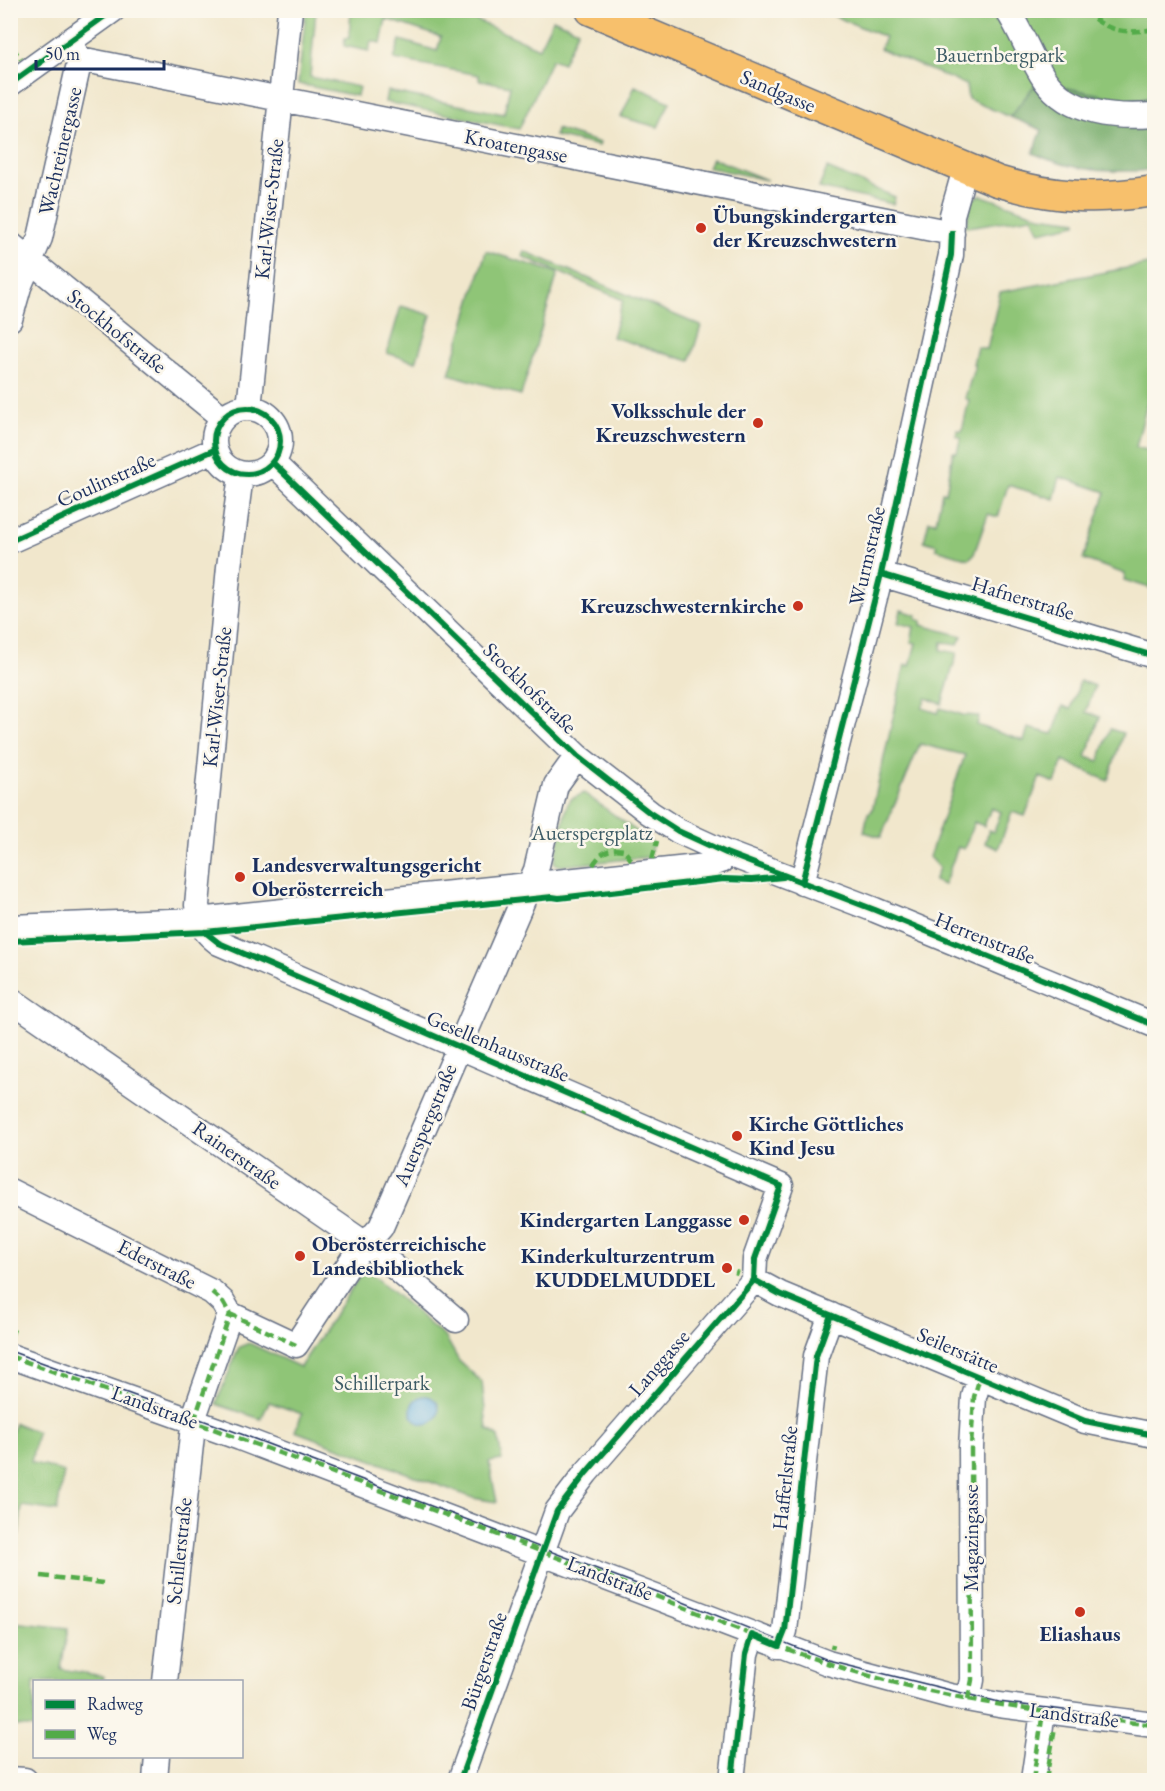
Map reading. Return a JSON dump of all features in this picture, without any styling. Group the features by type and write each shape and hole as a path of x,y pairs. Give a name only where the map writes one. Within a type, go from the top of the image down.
{"main road":[{"name":"Sandgasse","path":"591,10 965,169 1007,184 1048,194 1113,197 1155,191"}],"street":[{"path":"10,84 74,51 112,10"},
{"name":"Karl-Wiser-Straße","path":"249,408 290,10"},
{"path":"1007,10 1045,80 1069,101 1098,113 1131,117 1155,115"},
{"name":"Kroatengasse","path":"74,51 280,99 952,233"},
{"name":"Wachreinergasse","path":"10,319 19,287 40,238 74,51"},
{"name":"Wurmstraße","path":"802,883 881,574 951,255 954,203 965,169"},
{"name":"Stockhofstraße","path":"10,244 223,418"},
{"path":"249,408 264,413 279,432 279,448 273,463 259,473 241,475 227,469 214,450 215,430 223,418 235,410 249,408"},
{"name":"Coulinstraße","path":"10,541 214,450"},
{"name":"Stockhofstraße","path":"273,463 577,756 650,813 678,831 802,883"},
{"name":"Karl-Wiser-Straße","path":"202,926 197,905 241,475"},
{"name":"Hafnerstraße","path":"881,574 1155,656"},
{"name":"Auerspergstraße","path":"296,1345 352,1260 381,1227 536,870 556,785 577,756"},
{"path":"10,927 202,926 707,866 721,861 726,853"},
{"name":"Herrenstraße","path":"802,883 1155,1025"},
{"name":"Gesellenhausstraße","path":"202,926 219,943 781,1186 755,1259 754,1280"},
{"name":"Rainerstraße","path":"10,999 366,1244 456,1320"},
{"name":"Ederstraße","path":"10,1191 212,1292 223,1302 230,1314 296,1345"},
{"name":"Seilerstätte","path":"754,1280 831,1315 1085,1421 1155,1435"},
{"name":"Langgasse","path":"541,1552 556,1511 586,1473 754,1280"},
{"name":"Schillerstraße","path":"165,1680 194,1421 230,1314"},
{"name":"Hafferlstraße","path":"779,1646 785,1631 816,1356 831,1315"},
{"name":"Landstraße","path":"10,1356 194,1421 828,1663 968,1699 1043,1712 1155,1725"},
{"name":"Magazingasse","path":"968,1699 972,1680 971,1448 974,1397 980,1377"},
{"name":"Bürgerstraße","path":"460,1780 541,1552"},
{"path":"732,1780 746,1654 752,1635"},
{"path":"1032,1780 1043,1712"},
{"path":"155,1780 157,1758"},
{"path":"10,1779 25,1780"}],"green space":[{"name":"Bauernbergpark","path":"835,10 1154,11 1154,98 1126,100 1037,82 1010,117 968,99 966,85 880,49 885,37 834,16"},
{"path":"306,11 316,11 310,77 359,87 357,96 298,84"},
{"path":"351,11 455,11 539,48 553,19 578,30 563,63 552,59 519,129 385,102 387,91 504,114 510,86 479,80 479,75 394,59 400,40 437,51 441,37 386,19 381,43 371,41 369,51 344,46 345,38 349,38"},
{"path":"1037,82 1126,100 1154,98 1154,170 1092,170 1063,164 1033,153 1042,130 1010,117"},
{"path":"635,86 670,102 658,127 621,117"},
{"path":"556,129 600,143 599,146 555,136"},
{"path":"712,158 767,180 708,167"},
{"path":"827,168 895,197 893,204 819,188"},
{"path":"980,195 1040,216 1077,221 1077,224 1040,232 1032,217 968,227 966,226 971,200"},
{"path":"486,251 558,273 521,395 449,374"},
{"path":"524,251 701,326 690,361 612,337 623,300 522,256"},
{"path":"1154,263 1154,376 1136,447 1154,452 1154,573 1150,588 1124,580 1125,574 1083,559 1106,492 1060,477 1054,499 1008,485 998,517 988,514 974,554 969,559 936,549 937,545 924,541 929,521 936,522 942,492 946,493 953,452 957,452 961,437 956,436 957,430 962,431 969,400 965,398 975,365 973,364 977,347 987,349 1000,292"},
{"path":"401,306 431,315 416,362 387,353"},
{"path":"901,610 917,615 916,619 922,621 921,625 962,636 958,644 942,642 941,650 957,653 942,704 926,698 922,708 938,713 940,708 963,715 979,716 977,725 1024,741 1028,728 1053,734 1063,706 1071,709 1080,681 1095,686 1086,712 1100,717 1086,757 1099,761 1110,729 1123,733 1108,781 1063,761 1055,783 1040,777 1025,816 1012,812 998,849 985,843 989,830 994,832 1001,812 991,808 984,826 974,822 964,849 958,847 944,885 934,881 939,868 929,857 965,755 920,744 881,837 864,832 868,813 872,811 905,664 910,666 916,643 911,642 914,627 898,623"},
{"name":"Auerspergplatz","path":"584,793 653,843 649,857 560,866 554,863 567,805 571,799"},
{"name":"Schillerpark","path":"365,1268 446,1338 459,1361 482,1382 487,1429 498,1436 502,1460 489,1462 497,1502 473,1498 295,1431 302,1414 269,1402 261,1419 216,1404 239,1347 249,1343 300,1367"},
{"path":"15,1423 37,1432 31,1462 64,1472 57,1511 22,1506 19,1534 10,1532 10,1438"},
{"path":"12,1622 68,1628 61,1669 103,1676 102,1680 33,1680 33,1728 11,1725"}],"water":[{"path":"425,1396 435,1400 439,1410 435,1420 425,1424 415,1420 411,1410 415,1400"}],"tram line":[{"path":"10,1351 244,1435 663,1594 828,1660 999,1702 1154,1721"}],"marked path":[{"path":"78,10 82,16"},
{"path":"1084,10 1100,23 1116,30 1134,32 1154,29"},
{"path":"12,47 21,59"},
{"path":"652,859 657,841"},
{"path":"593,865 602,854 614,849 624,850 632,861"},
{"path":"212,1292 223,1302 230,1314 296,1345"},
{"path":"194,1421 230,1314"},
{"path":"11,1336 14,1329"},
{"path":"10,1356 384,1492 755,1636"},
{"path":"968,1699 972,1680 971,1447 974,1397 980,1377"},
{"path":"41,1576 103,1583"},
{"path":"774,1644 867,1675 962,1698 1058,1714 1154,1725"},
{"path":"832,1649 833,1644"},
{"path":"1033,1780 1043,1712"},
{"path":"1046,1780 1055,1727"}],"cycle path":[{"path":"10,84 113,10"},
{"path":"802,883 881,574 951,255 952,233"},
{"path":"240,408 254,408 266,413 275,422 280,441 278,454 271,465 254,474 240,474 228,469 219,460 214,448 214,434 219,422 228,413 240,408"},
{"path":"10,541 214,450"},
{"path":"273,463 577,756 650,813 678,831 726,853 875,910 1154,1025"},
{"path":"881,574 1154,656"},
{"path":"10,941 205,932 559,898 724,879 752,880 783,877"},
{"path":"205,932 219,943 781,1186 755,1259 754,1280 586,1473 557,1511 460,1780"},
{"path":"754,1280 780,1294 1085,1421 1154,1435"},
{"path":"732,1780 746,1654 752,1635 779,1646 785,1631 816,1356 831,1315"}],"place":[{"name":"Übungskindergarten der Kreuzschwestern","path":"701,228"},
{"name":"Volksschule der Kreuzschwestern","path":"758,423"},
{"name":"Kreuzschwesternkirche","path":"798,606"},
{"name":"Landesverwaltungsgericht Oberösterreich","path":"240,877"},
{"name":"Kirche Göttliches Kind Jesu","path":"737,1136"},
{"name":"Kindergarten Langgasse","path":"744,1220"},
{"name":"Oberösterreichische Landesbibliothek","path":"300,1256"},
{"name":"Kinderkulturzentrum KUDDELMUDDEL","path":"727,1268"},
{"name":"Eliashaus","path":"1080,1612"}]}
